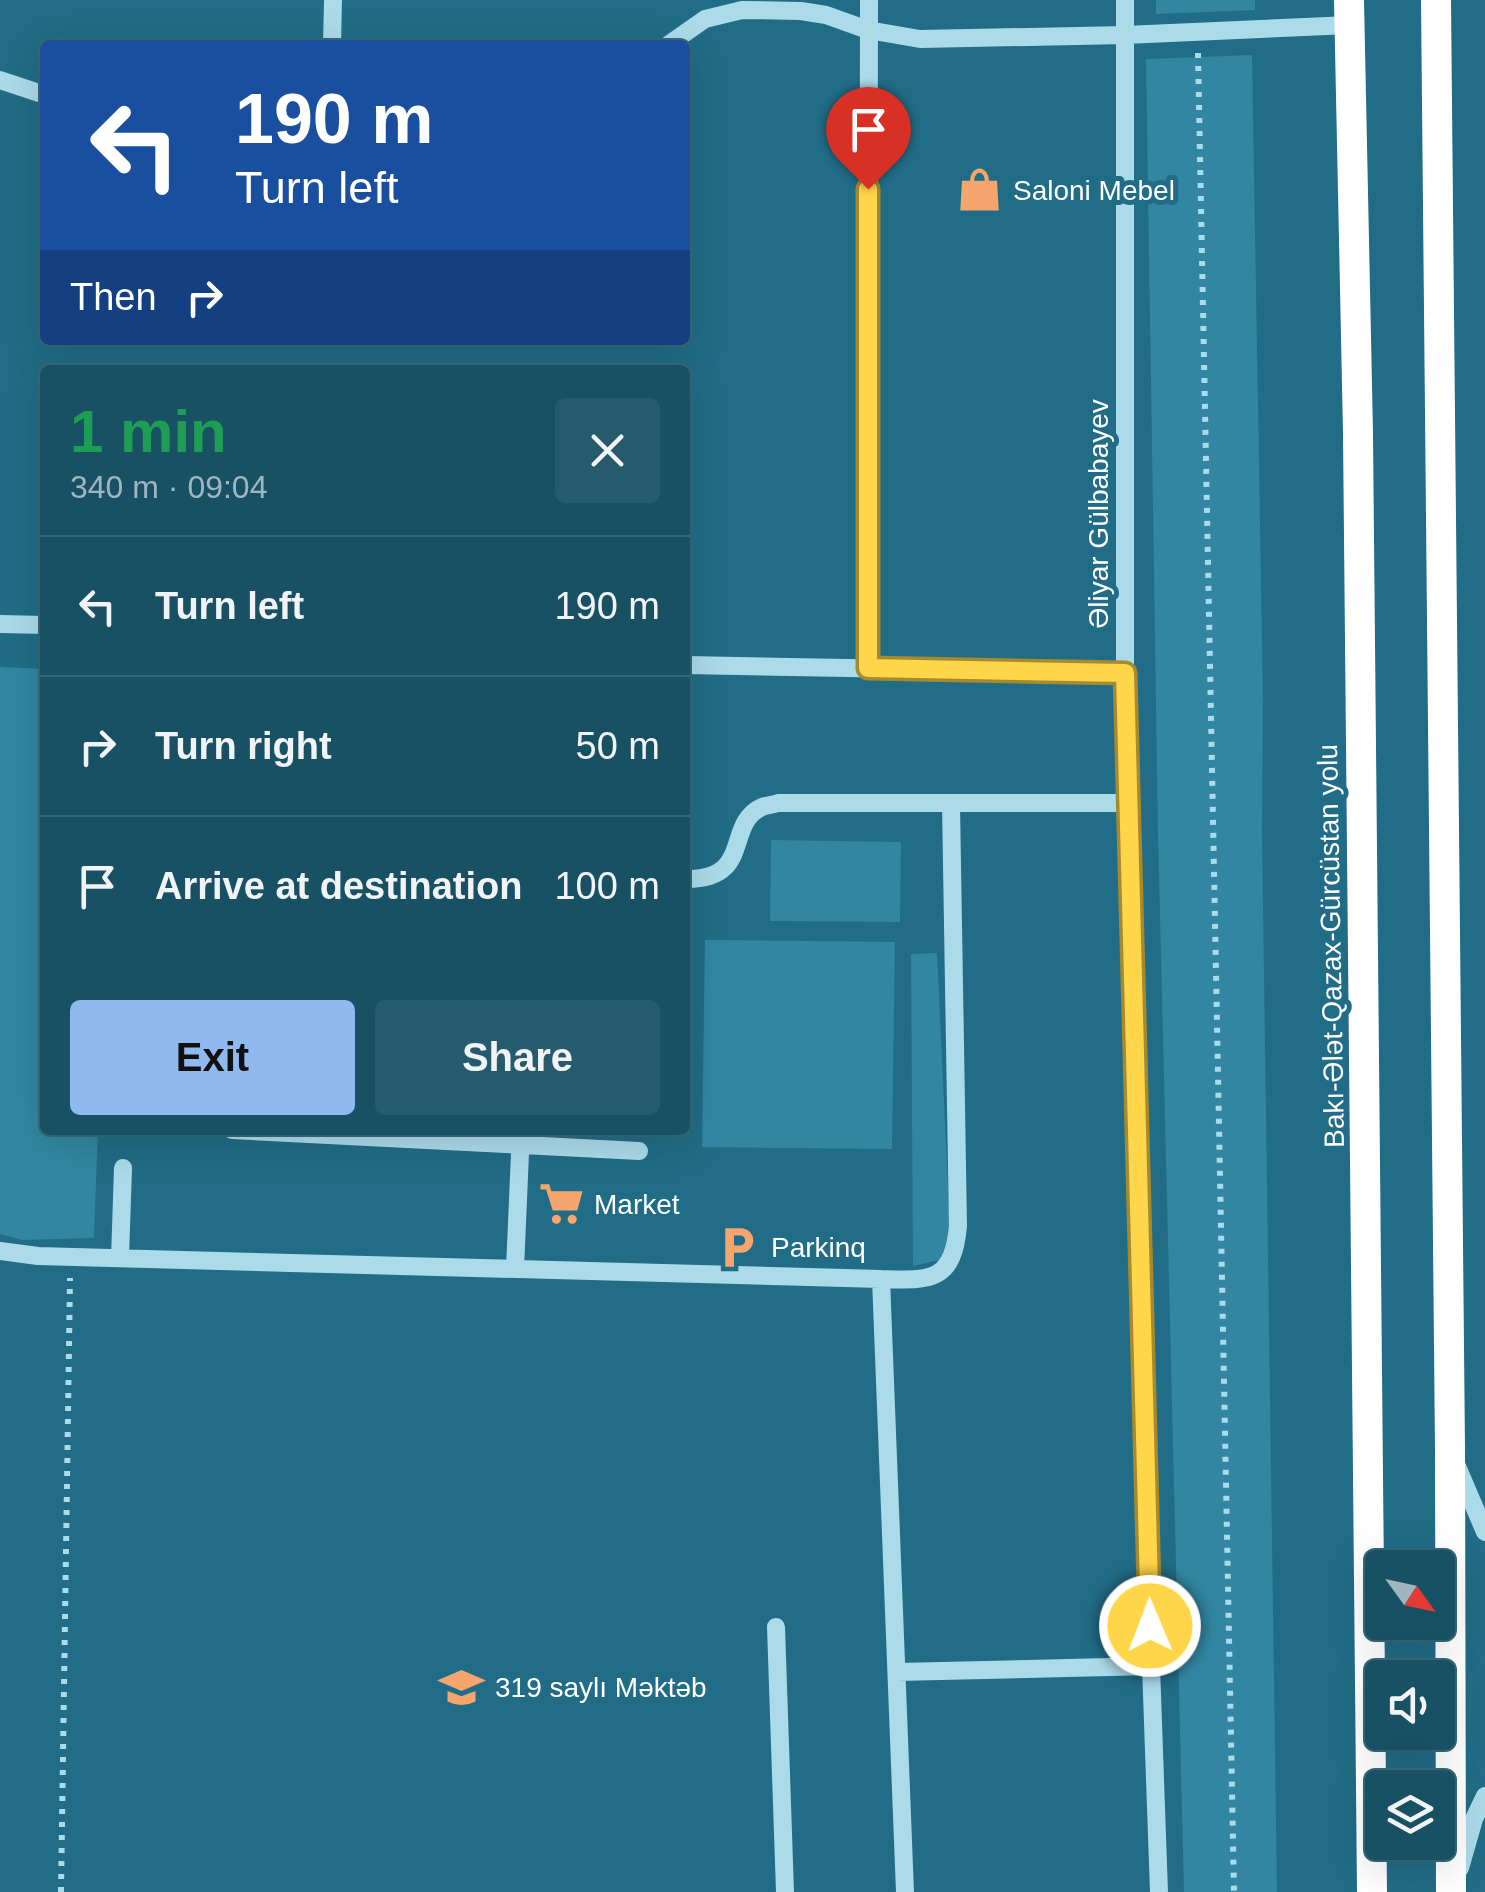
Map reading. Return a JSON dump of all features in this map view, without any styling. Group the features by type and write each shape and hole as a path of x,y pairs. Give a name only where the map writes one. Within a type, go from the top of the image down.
{"highway":[{"path":"1436,0 1452,1892"},
{"name":"Bakı-Ələt-Qazax-Gürcüstan yolu","path":"1350,12 1359,492 1372,1892"}],"street":[{"path":"332,40 333,0"},
{"path":"868,668 869,0"},
{"name":"Əliyar Gülbabayev","path":"1125,0 1125,673 1159,1892"},
{"path":"676,40 706,20 742,5 801,11 868,30 920,39 1197,32 1350,12"},
{"path":"0,80 40,93"},
{"path":"0,624 40,625"},
{"path":"690,665 1125,673"},
{"path":"690,880 718,873 730,862 748,820 760,808 778,803 1128,803"},
{"path":"0,1250 38,1256 926,1280 942,1271 956,1246 958,1226 951,804"},
{"path":"438,1135 521,1137 639,1151"},
{"path":"515,1269 521,1137"},
{"path":"120,1258 123,1168"},
{"path":"881,1279 905,1892"},
{"path":"1450,1450 1485,1532"},
{"path":"776,1627 785,1892"},
{"path":"897,1672 1150,1666"},
{"path":"1452,1892 1485,1796"}],"path":[{"path":"1197,32 1234,1892"},
{"path":"61,1892 70,1256"}],"shaded area":[{"path":"1156,0 1255,0 1255,10 1156,14"},
{"path":"1252,55 1277,1892 1184,1892 1158,834 1146,59"},
{"path":"0,667 40,669 40,1135 98,1135 94,1238 22,1240 0,1234"},
{"path":"771,840 901,842 900,922 770,921"},
{"path":"705,940 895,942 892,1149 702,1147"},
{"path":"937,953 950,1229 940,1260 913,1266 911,954"}],"place":[{"name":"Saloni Mebel","path":"980,190"},
{"name":"Market","path":"561,1204"},
{"name":"Parkinq","path":"738,1247"},
{"name":"319 saylı Məktəb","path":"462,1687"}],"route":[{"path":"868,189 868,668 1125,673 1150,1626"}]}
